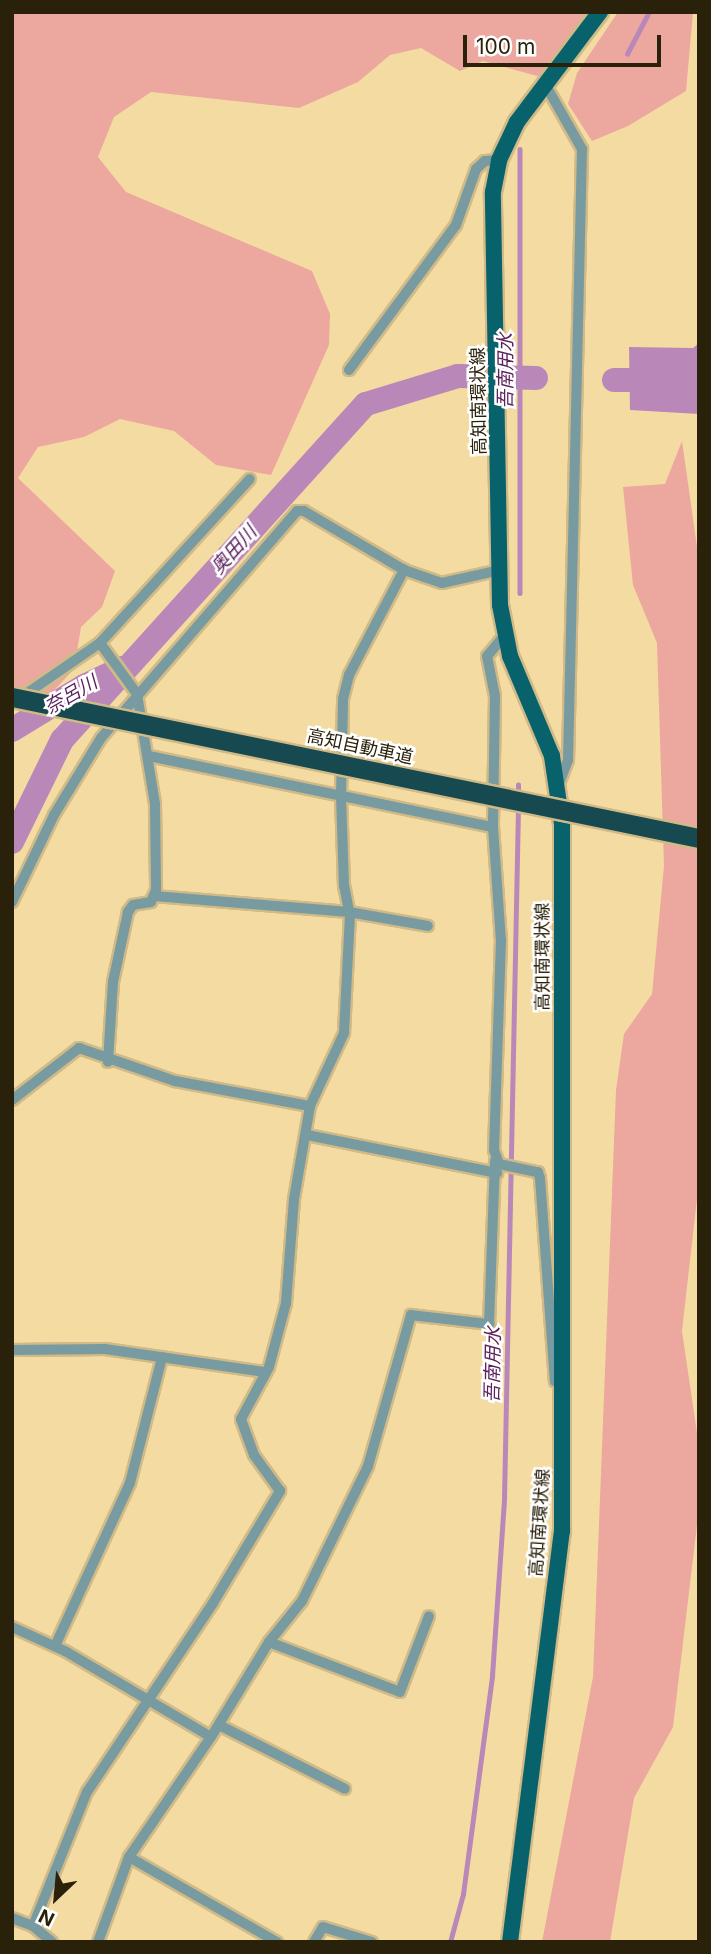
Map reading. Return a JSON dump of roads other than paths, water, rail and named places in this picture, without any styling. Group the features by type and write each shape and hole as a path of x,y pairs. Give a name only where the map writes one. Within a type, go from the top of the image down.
{"highway":[{"name":"高知自動車道","path":"12,697 699,838"}],"main road":[{"name":"高知南環状線","path":"510,1942 562,1531 559,783 542,727 504,635 500,570 493,192 499,160 517,122 600,12"}],"street":[{"path":"545,84 582,149 568,760 559,783"},
{"path":"349,370 456,225 476,169 485,162 499,160"},
{"path":"12,704 100,643 250,479"},
{"path":"12,902 74,781 137,694 297,511 304,510 404,570 442,583 500,570"},
{"path":"33,1926 87,1792 146,1698 213,1603 280,1491 254,1455 241,1419 265,1372 286,1303 294,1199 310,1106 344,1032 349,912 341,797 343,699 349,675 404,570"},
{"path":"98,1942 129,1857 219,1725 269,1642 302,1601 368,1466 411,1315 489,1324 497,1166 501,940 493,827 495,696 487,656 504,635"},
{"path":"100,643 137,694 155,804 154,896"},
{"path":"36,708 44,683"},
{"path":"149,756 493,827"},
{"path":"108,1062 113,982 128,912 154,896 349,912 428,926"},
{"path":"12,1100 79,1048 108,1062 175,1081 310,1106"},
{"path":"307,1135 538,1172 563,1473"},
{"path":"12,1350 105,1349 265,1372"},
{"path":"55,1646 130,1483 162,1357"},
{"path":"269,1642 400,1692 429,1616"},
{"path":"12,1627 55,1646 211,1737"},
{"path":"219,1725 345,1789"},
{"path":"129,1857 277,1942"},
{"path":"12,1918 33,1926 52,1942"},
{"path":"314,1942 323,1927 372,1942"}],"waterway":[{"path":"627,54 649,12"},
{"name":"吾南用水","path":"520,149 520,593"},
{"name":"奥田川","path":"12,842 62,740 366,404 458,376 536,378"},
{"name":"奥田川","path":"614,380 699,380"},
{"name":"奈呂川","path":"12,730 84,686 122,668"},
{"name":"吾南用水","path":"518,785 518,797"},
{"name":"吾南用水","path":"450,1942 463,1894 492,1676 504,1499 518,806"}]}
